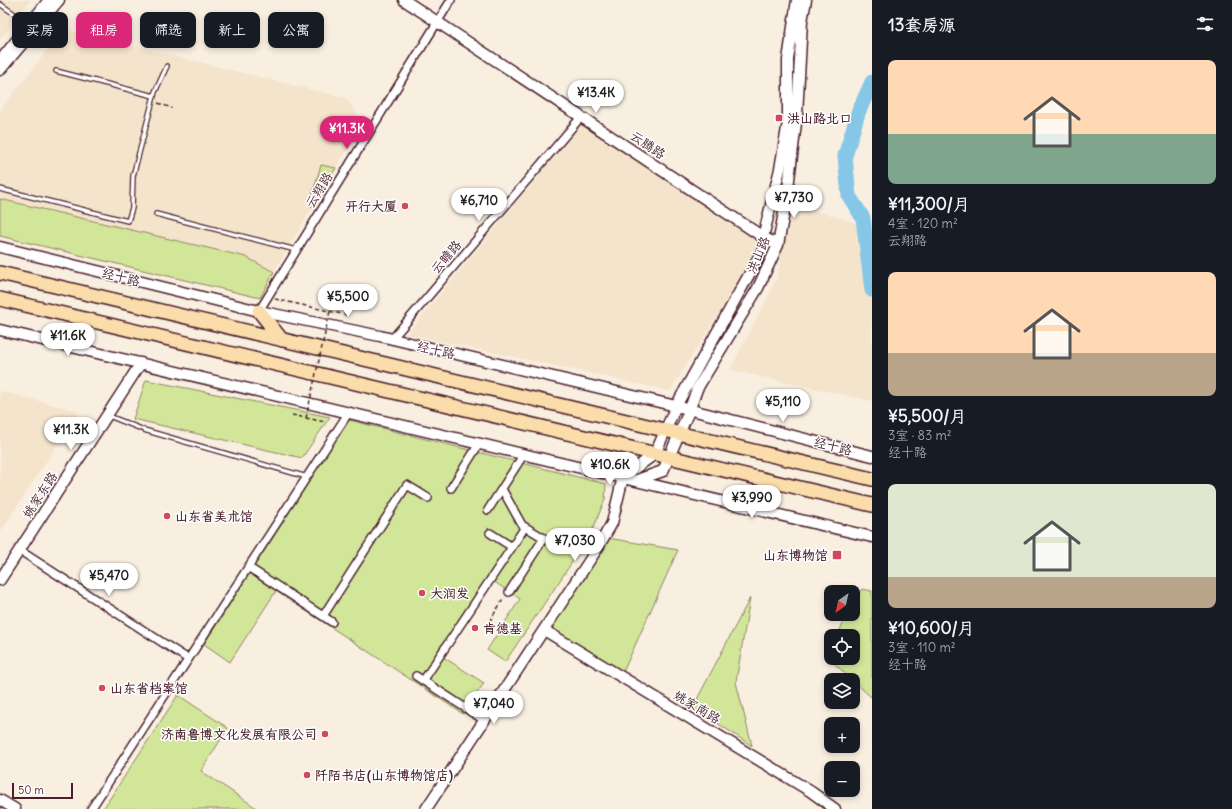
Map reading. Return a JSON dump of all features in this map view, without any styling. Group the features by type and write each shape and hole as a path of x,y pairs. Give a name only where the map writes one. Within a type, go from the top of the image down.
{"highway":[{"name":"经十路","path":"0,273 872,479"},
{"path":"0,299 872,505"},
{"path":"259,311 282,340"}],"main road":[{"path":"40,12 49,0"},
{"path":"0,70 59,0"},
{"name":"云腾路","path":"404,0 763,237 778,245"},
{"name":"洪山路","path":"655,454 676,406 765,246 763,237 780,169 788,122 788,60 797,0"},
{"name":"洪山路","path":"637,480 663,471 697,389 758,288 778,245 787,196 797,115 802,21 806,0"},
{"path":"0,61 12,46"},
{"name":"经十路","path":"0,247 259,311 392,339 676,406 689,411 872,456"},
{"path":"0,330 872,537"},
{"name":"姚家东路","path":"0,580 141,363"},
{"path":"426,809 597,549 612,523 623,477 655,454"},
{"name":"姚家南路","path":"544,630 796,783 835,809"},
{"path":"0,800 15,809"}],"street":[{"name":"云翔路","path":"259,311 451,0"},
{"name":"云瞻路","path":"392,339 581,117"},
{"path":"91,809 349,412"},
{"path":"451,488 479,444"},
{"path":"488,510 524,454"},
{"path":"323,616 407,485 428,498"},
{"path":"502,489 522,525 544,538 509,592"},
{"path":"423,681 525,526"},
{"path":"490,533 512,546"},
{"path":"20,550 188,659"},
{"path":"248,567 332,622"},
{"path":"416,676 484,720"}],"lane":[{"path":"0,4 12,12"},
{"path":"0,189 128,221 132,208 133,176 152,101 167,66"},
{"path":"56,71 154,96"},
{"path":"156,214 296,250"},
{"path":"108,415 144,430 307,477"}],"path":[{"path":"152,101 172,108"},
{"path":"267,297 347,315"},
{"path":"306,418 330,311"},
{"path":"292,415 325,422"},
{"path":"486,627 509,592"}],"shaded area":[{"path":"0,0 31,0 21,12 12,12 12,24 0,39"},
{"path":"68,30 76,32 76,48 132,48 132,46 346,98 363,123 274,272 246,257 0,199 0,110 49,48 68,48"},
{"path":"583,122 762,245 670,391 407,334"},
{"path":"793,204 870,227 872,239 872,401 730,370 776,280"},
{"path":"0,391 79,411 0,533"}],"green space":[{"path":"321,165 336,168 313,207 309,205"},
{"path":"0,199 246,257 274,272 260,298 0,236"},
{"path":"146,380 330,417 302,458 133,419"},
{"name":"大润发","path":"349,420 606,484 605,499 591,534 505,662 487,650 520,599 490,579 440,655 484,683 463,714 276,591 230,662 204,644"},
{"path":"608,538 678,550 623,672 551,628"},
{"path":"862,589 872,591 872,698 860,687 860,673 845,673 836,665 860,665 860,629 840,629 844,621 860,621 860,593"},
{"path":"750,598 736,682 752,746 693,707"},
{"path":"178,695 228,728 201,771 258,809 103,809"}],"waterway":[{"path":"872,82 858,113 845,156 849,196 863,218 872,290"}],"place":[{"name":"洪山路北口","path":"779,118"},
{"name":"开行大厦","path":"405,206"},
{"name":"山东省美术馆","path":"167,516"},
{"name":"山东博物馆","path":"837,555"},
{"name":"大润发","path":"422,593"},
{"name":"肯德基","path":"475,628"},
{"name":"山东省档案馆","path":"102,688"},
{"name":"济南鲁博文化发展有限公司","path":"325,734"},
{"name":"阡陌书店(山东博物馆店)","path":"307,775"}]}
